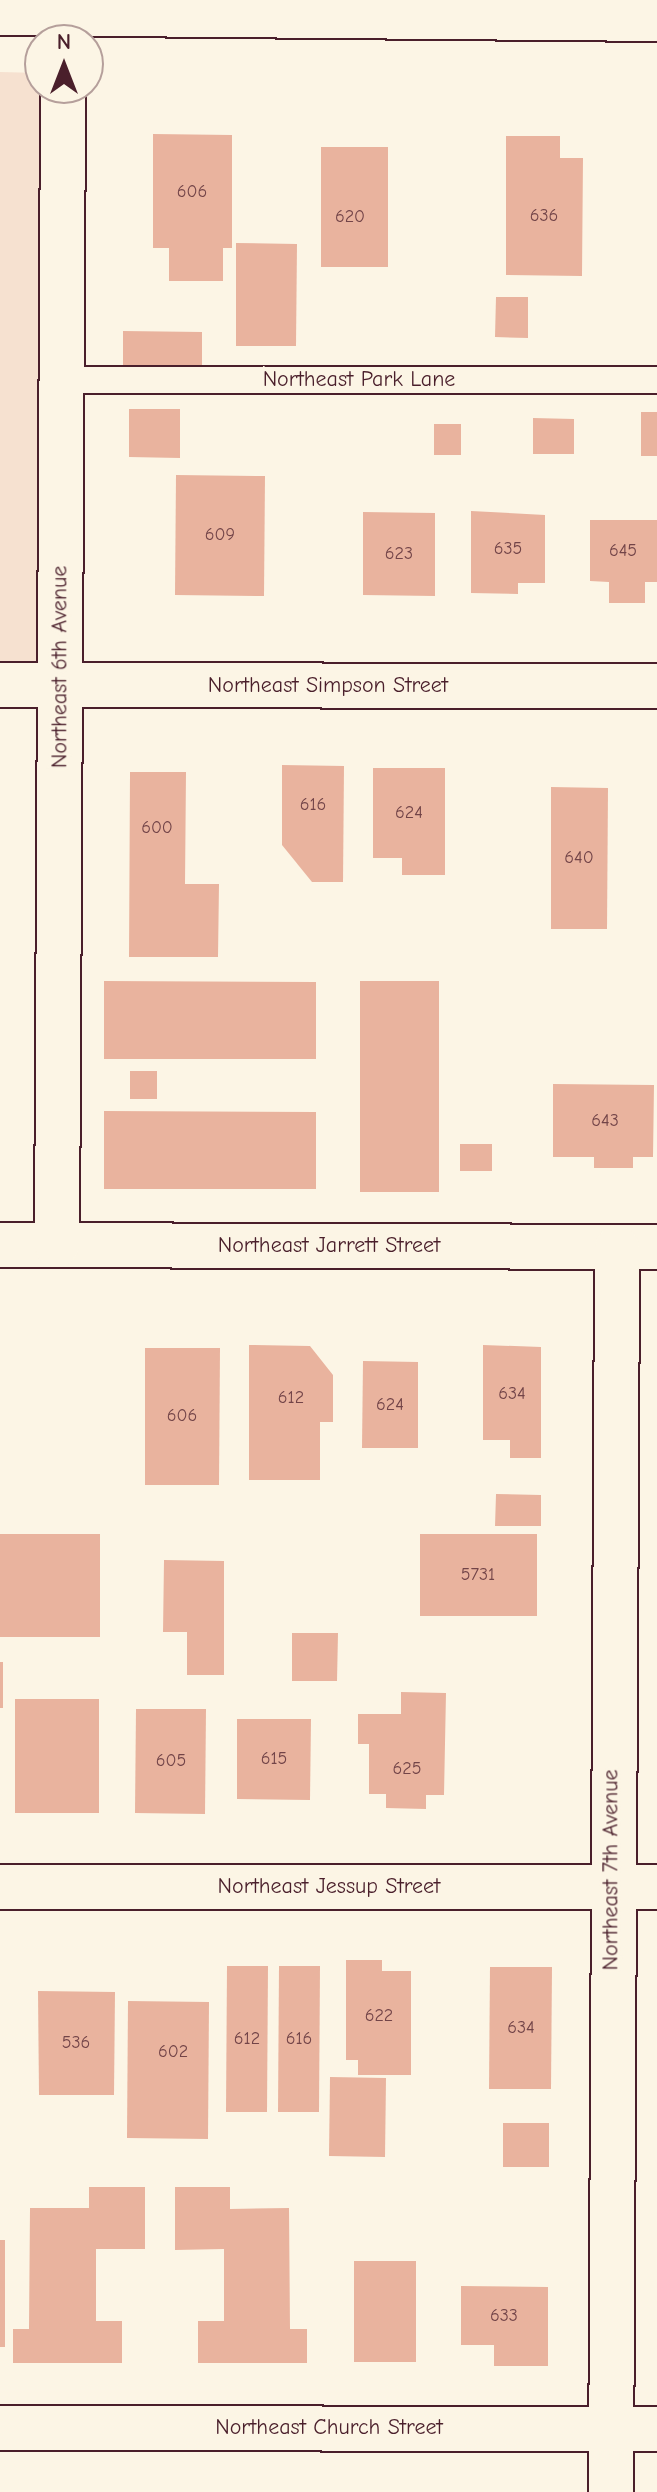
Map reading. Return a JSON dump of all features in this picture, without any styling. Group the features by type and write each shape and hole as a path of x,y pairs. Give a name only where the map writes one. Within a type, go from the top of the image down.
{"street":[{"path":"0,13 71,18 657,19"},
{"name":"Northeast 6th Avenue","path":"57,1245 63,104"},
{"name":"Northeast Simpson Street","path":"0,685 657,686"},
{"name":"Northeast Jarrett Street","path":"0,1245 637,1248"},
{"name":"Northeast 7th Avenue","path":"611,2492 610,1887 637,1248"},
{"name":"Northeast Jessup Street","path":"0,1887 657,1887"},
{"name":"Northeast Church Street","path":"0,2428 657,2429"}],"lane":[{"name":"Northeast Park Lane","path":"61,380 657,380"}],"shaded area":[{"path":"0,72 24,73 24,104 69,104 64,681 0,681"}],"building":[{"path":"153,134 232,135 232,248 223,248 223,281 169,281 169,248 153,248"},
{"path":"506,136 560,136 560,158 583,158 582,276 506,275"},
{"path":"321,147 388,147 388,267 321,267"},
{"path":"236,243 297,244 296,346 236,346"},
{"path":"496,297 528,297 528,338 495,337"},
{"path":"123,331 202,332 202,369 123,368"},
{"path":"129,409 180,409 180,458 129,457"},
{"path":"641,412 657,412 657,456 641,456"},
{"path":"533,418 574,419 574,454 533,454"},
{"path":"434,424 461,424 461,455 434,455"},
{"path":"176,475 265,476 264,596 175,595"},
{"path":"471,511 545,515 545,583 518,583 518,594 471,593"},
{"path":"363,512 435,513 435,596 363,595"},
{"path":"590,520 657,520 657,582 645,582 645,603 609,603 609,582 590,581"},
{"path":"282,765 344,766 343,882 312,882 282,845"},
{"path":"373,768 445,768 445,875 402,875 402,858 373,858"},
{"path":"130,772 186,772 185,884 219,884 218,957 129,957"},
{"path":"551,787 608,788 607,929 551,929"},
{"path":"104,981 316,982 316,1059 104,1059"},
{"path":"360,981 439,981 439,1192 360,1192"},
{"path":"130,1071 157,1071 157,1099 130,1099"},
{"path":"553,1084 654,1085 653,1157 633,1157 633,1168 594,1168 594,1157 553,1157"},
{"path":"104,1111 316,1112 316,1189 104,1189"},
{"path":"460,1144 492,1144 492,1171 460,1171"},
{"path":"249,1345 310,1346 333,1375 333,1422 320,1422 320,1480 249,1480"},
{"path":"483,1345 541,1347 541,1458 510,1458 510,1440 483,1440"},
{"path":"145,1348 220,1348 219,1485 145,1485"},
{"path":"363,1361 418,1362 418,1448 362,1448"},
{"path":"496,1494 541,1495 541,1526 495,1526"},
{"path":"0,1534 100,1534 100,1637 0,1637"},
{"path":"420,1534 537,1534 537,1616 420,1616"},
{"path":"164,1560 224,1561 224,1675 187,1675 187,1632 163,1632"},
{"path":"292,1633 338,1633 337,1681 292,1681"},
{"path":"0,1662 3,1662 3,1708 0,1708"},
{"path":"401,1692 446,1693 444,1795 426,1795 426,1809 386,1808 386,1794 369,1794 369,1744 358,1744 358,1714 401,1714"},
{"path":"15,1699 99,1699 99,1813 15,1813"},
{"path":"136,1709 206,1709 205,1814 135,1813"},
{"path":"237,1719 311,1719 310,1800 237,1799"},
{"path":"346,1960 382,1960 382,1971 411,1971 411,2075 358,2075 358,2060 346,2060"},
{"path":"227,1966 268,1966 267,2112 226,2112"},
{"path":"279,1966 320,1966 319,2112 278,2112"},
{"path":"490,1967 552,1967 551,2089 489,2089"},
{"path":"38,1991 115,1992 114,2095 39,2095"},
{"path":"128,2001 209,2002 208,2139 127,2138"},
{"path":"330,2077 386,2078 385,2157 329,2156"},
{"path":"503,2123 549,2123 549,2167 503,2167"},
{"path":"89,2187 145,2187 145,2249 96,2249 96,2321 122,2321 122,2363 13,2363 13,2329 29,2329 30,2208 89,2208"},
{"path":"175,2187 230,2187 230,2209 289,2208 290,2329 307,2329 307,2363 198,2363 198,2321 224,2321 224,2249 175,2250"},
{"path":"0,2240 5,2240 5,2347 0,2347"},
{"path":"354,2261 416,2261 416,2362 354,2362"},
{"path":"461,2286 548,2287 548,2366 494,2366 494,2345 461,2345"}]}
